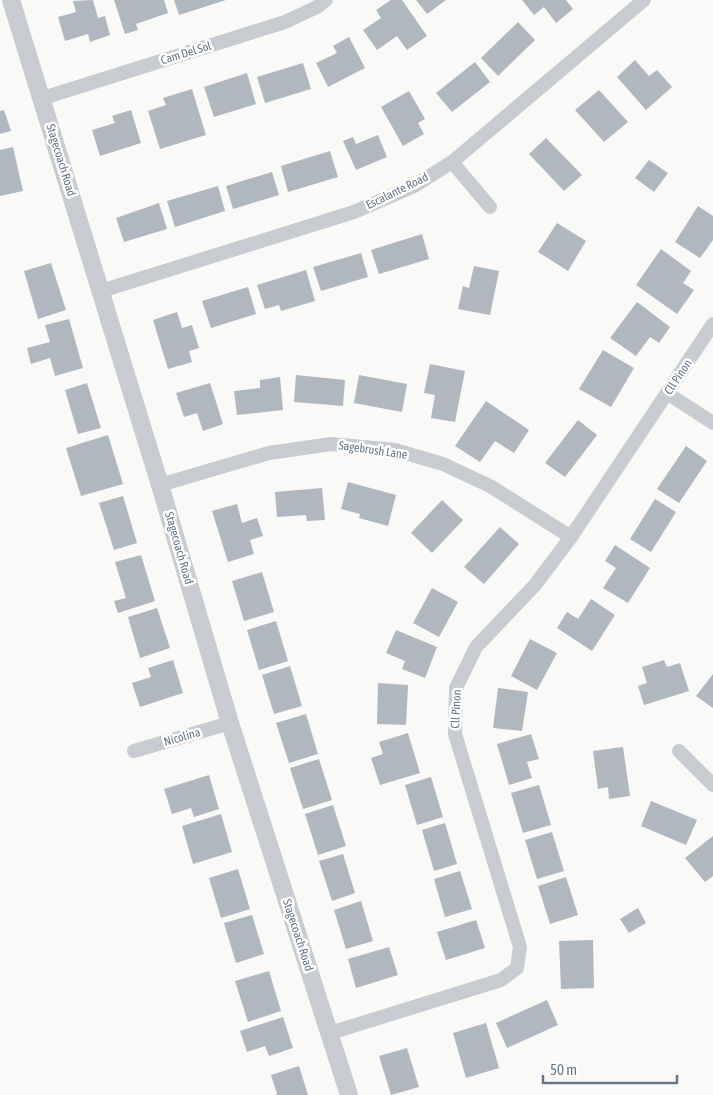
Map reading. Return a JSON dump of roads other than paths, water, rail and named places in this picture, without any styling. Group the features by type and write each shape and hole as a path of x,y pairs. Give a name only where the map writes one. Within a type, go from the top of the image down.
{"street":[{"name":"Stagecoach Road","path":"11,0 43,98 230,723 349,1095"},
{"name":"Cam Del Sol","path":"43,98 285,22 317,7 326,0"},
{"name":"Escalante Road","path":"101,291 354,212 414,186 452,162 644,0"},
{"path":"452,162 490,207"},
{"name":"Cll Pinon","path":"330,1033 501,980 517,968 520,947 455,734 456,688 476,647 535,585 571,537 713,324"},
{"path":"667,393 713,423"},
{"name":"Sagebrush Lane","path":"160,485 269,453 331,444 395,450 443,464 490,486 571,537"},
{"name":"Nicolina","path":"134,751 230,723"},
{"path":"679,751 713,785"}]}
